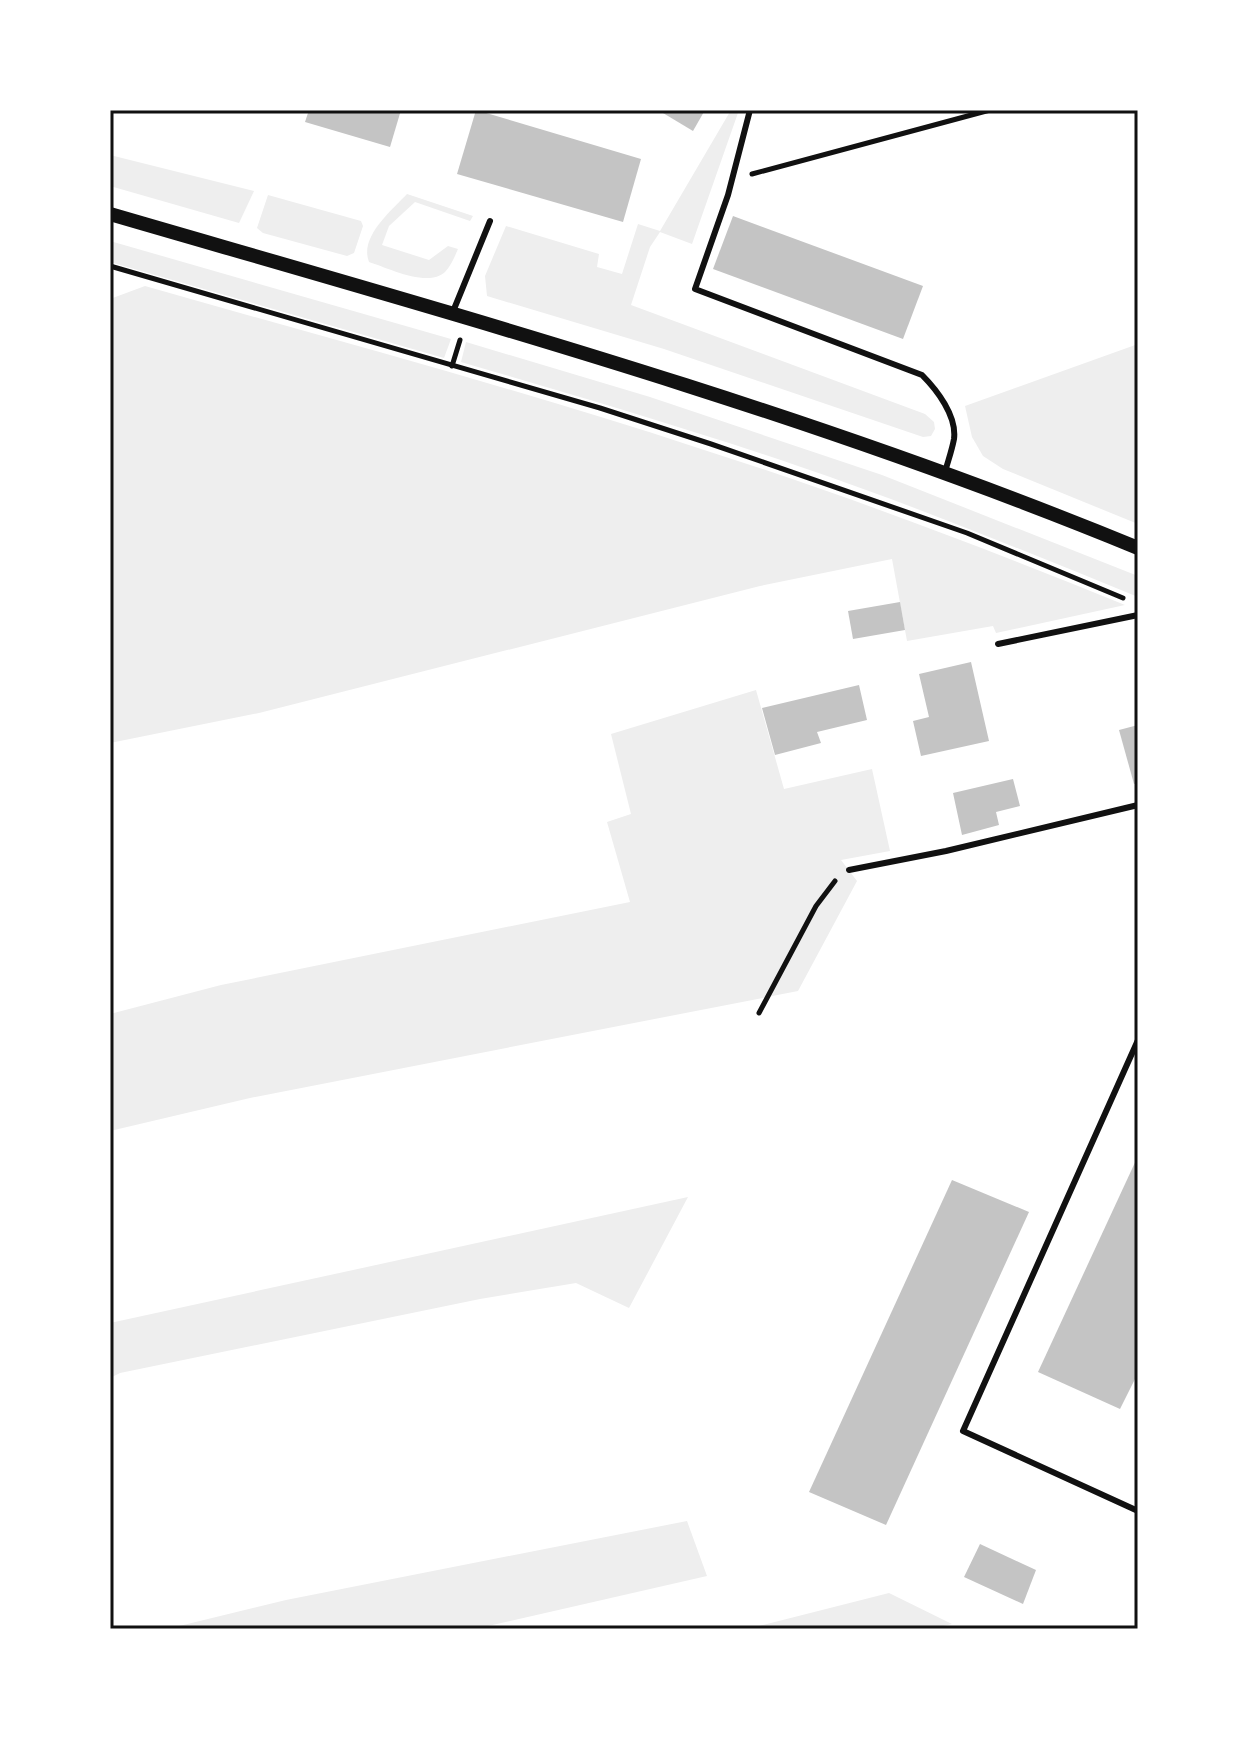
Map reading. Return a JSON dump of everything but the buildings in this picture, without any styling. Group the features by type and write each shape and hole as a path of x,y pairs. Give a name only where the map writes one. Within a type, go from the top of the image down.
{"street":[{"path":"110,214 738,400 945,472 1138,548"}],"lane":[{"path":"750,110 732,179 695,289 922,375 933,386 952,420 954,437 945,472"},
{"path":"452,314 490,221"},
{"path":"998,644 1138,615"},
{"path":"849,870 946,851 1138,805"},
{"path":"1138,1040 963,1431 1138,1511"}],"path":[{"path":"732,179 990,110"},
{"path":"110,266 600,408 711,444 967,533 1124,598"},
{"path":"759,1013 816,906 836,880 849,870"}],"shaded area":[{"path":"731,110 739,110 692,244 660,232 650,247 631,305 925,414 934,422 935,429 931,436 923,437 664,349 487,296 485,276 506,226 599,254 597,267 622,274 638,224 660,231"},
{"path":"110,155 254,191 239,223 110,186"},
{"path":"407,194 473,216 470,221 415,202 389,226 382,245 429,260 448,246 458,249 447,270 438,276 408,275 369,262 367,253 373,234"},
{"path":"268,195 361,221 363,226 354,253 347,256 263,233 257,228"},
{"path":"110,241 451,339 444,358 110,262"},
{"path":"145,286 630,426 913,522 1125,605 996,633 993,626 907,641 892,559 760,586 259,713 110,743 110,299"},
{"path":"466,342 650,397 882,475 1138,576 1138,597 926,512 798,466 461,362"},
{"path":"1138,344 1138,524 1003,469 983,456 972,437 965,406"},
{"path":"756,690 784,789 872,769 890,851 841,860 857,881 798,991 250,1098 110,1131 110,1014 221,985 630,902 607,822 631,814 611,734"},
{"path":"688,1197 629,1308 576,1283 480,1299 120,1373 110,1378 110,1323"},
{"path":"687,1521 707,1576 475,1629 167,1629 286,1600"},
{"path":"889,1593 952,1624 930,1629 747,1629"}]}
